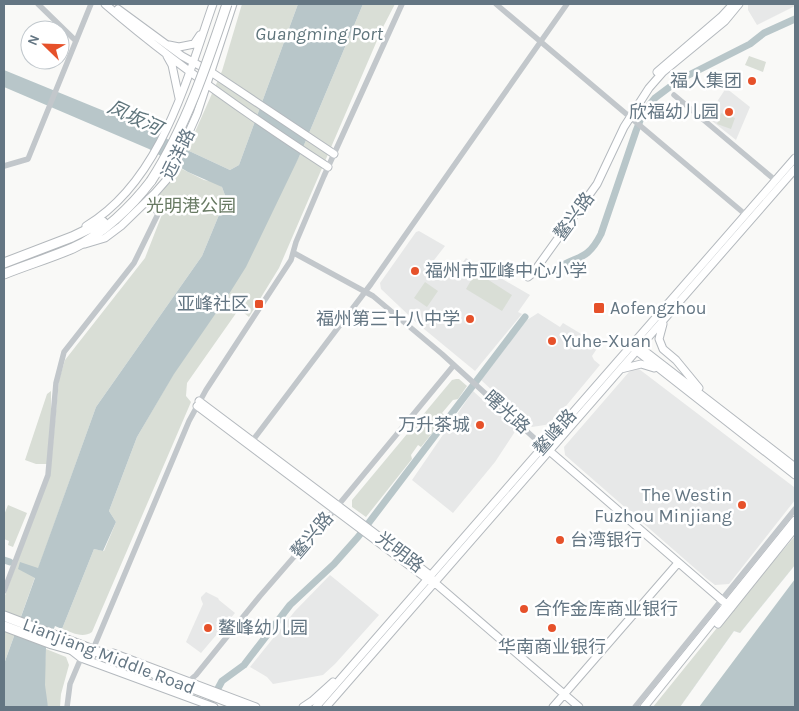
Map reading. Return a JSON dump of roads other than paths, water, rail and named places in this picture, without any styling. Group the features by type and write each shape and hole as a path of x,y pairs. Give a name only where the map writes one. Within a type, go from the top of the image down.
{"highway":[{"path":"72,237 97,226 108,218 149,179 190,92 206,53 222,4"},
{"path":"74,248 121,214 165,157 204,74 227,4"},
{"name":"远洋路","path":"4,263 72,237"},
{"name":"远洋路","path":"4,274 74,248"},
{"name":"Lianjiang Middle Road","path":"4,616 20,627 53,640 92,650 242,707"},
{"name":"Lianjiang Middle Road","path":"4,626 20,627"},
{"name":"Lianjiang Middle Road","path":"92,650 229,707"}],"main road":[{"path":"105,4 166,48 211,72 334,154"},
{"path":"112,4 166,48 190,72 328,167"},
{"name":"远洋路","path":"72,237 125,195 151,158 190,72 212,4"},
{"name":"远洋路","path":"74,248 105,238 127,221 162,187 174,167 197,114 233,4"},
{"name":"鳌兴路","path":"630,117 597,184 533,273 528,277 529,270 593,183 630,117 649,88 663,72 725,21 735,5"},
{"path":"166,48 194,44 204,30"},
{"path":"166,48 172,65 179,98"},
{"name":"鳌峰路","path":"316,707 635,347 795,158"},
{"name":"鳌峰路","path":"546,448 621,369 635,347 665,318 795,169"},
{"path":"665,318 660,332 662,349 676,360 707,398"},
{"path":"635,347 660,370 795,475"},
{"path":"635,347 707,398 795,467"},
{"path":"621,369 641,364 660,370"},
{"name":"光明路","path":"198,403 430,579 579,707"},
{"name":"曙光路","path":"546,448 726,604"},
{"path":"644,707 795,520"},
{"path":"649,707 726,604 795,528"},
{"path":"553,707 678,563"},
{"name":"鳌峰路","path":"326,707 430,579"},
{"path":"71,645 81,658 214,707"},
{"path":"92,650 189,681 256,707"},
{"path":"302,707 312,701 347,670"},
{"path":"330,707 336,695"}],"street":[{"path":"38,4 76,40"},
{"path":"4,166 28,159 91,4"},
{"path":"92,650 181,438 198,403 294,253 296,242 328,167 402,4"},
{"path":"496,4 746,215"},
{"path":"251,443 366,291 567,4"},
{"path":"674,95 775,180"},
{"path":"4,592 48,475 56,383 64,352 134,263 158,214 147,202"},
{"name":"曙光路","path":"294,253 366,291 454,365 546,448"},
{"name":"鳌兴路","path":"189,681 196,675 454,365"},
{"path":"635,707 726,604 795,509"},
{"path":"67,707 70,684 81,658"}],"water":[{"name":"Guangming Port","path":"298,4 363,4 299,157 246,267 174,374 137,437 109,511 116,522 103,551 94,549 62,629 55,626 46,648 45,685 48,707 4,707 4,664 35,578 18,569 20,562 38,568 96,407 202,256 226,198 222,187 188,172 149,149 4,87 4,70 153,131 187,150 230,170 239,165"},
{"path":"795,565 795,707 680,707 734,631 740,633"}],"waterway":[{"path":"554,271 585,254 596,244 643,113 655,98 679,80 750,44 764,33 795,19"},
{"path":"208,707 222,681 244,665 290,605 334,564 358,537 525,317"},
{"path":"4,560 10,562"}],"place":[{"name":"福人集团","path":"752,81"},
{"name":"欣福幼儿园","path":"729,112"},
{"name":"福州市亚峰中心小学","path":"415,271"},
{"name":"亚峰社区","path":"259,304"},
{"name":"Aofengzhou","path":"599,308"},
{"name":"福州第三十八中学","path":"470,319"},
{"name":"Yuhe-Xuan","path":"552,341"},
{"name":"万升茶城","path":"480,425"},
{"name":"The Westin Fuzhou Minjiang","path":"742,505"},
{"name":"台湾银行","path":"560,540"},
{"name":"合作金库商业银行","path":"524,609"},
{"name":"鳌峰幼儿园","path":"208,628"},
{"name":"华南商业银行","path":"552,628"}],"water label":[{"name":"凤坂河","path":"135,117"}],"park label":[{"name":"光明港公园","path":"191,206"}]}
